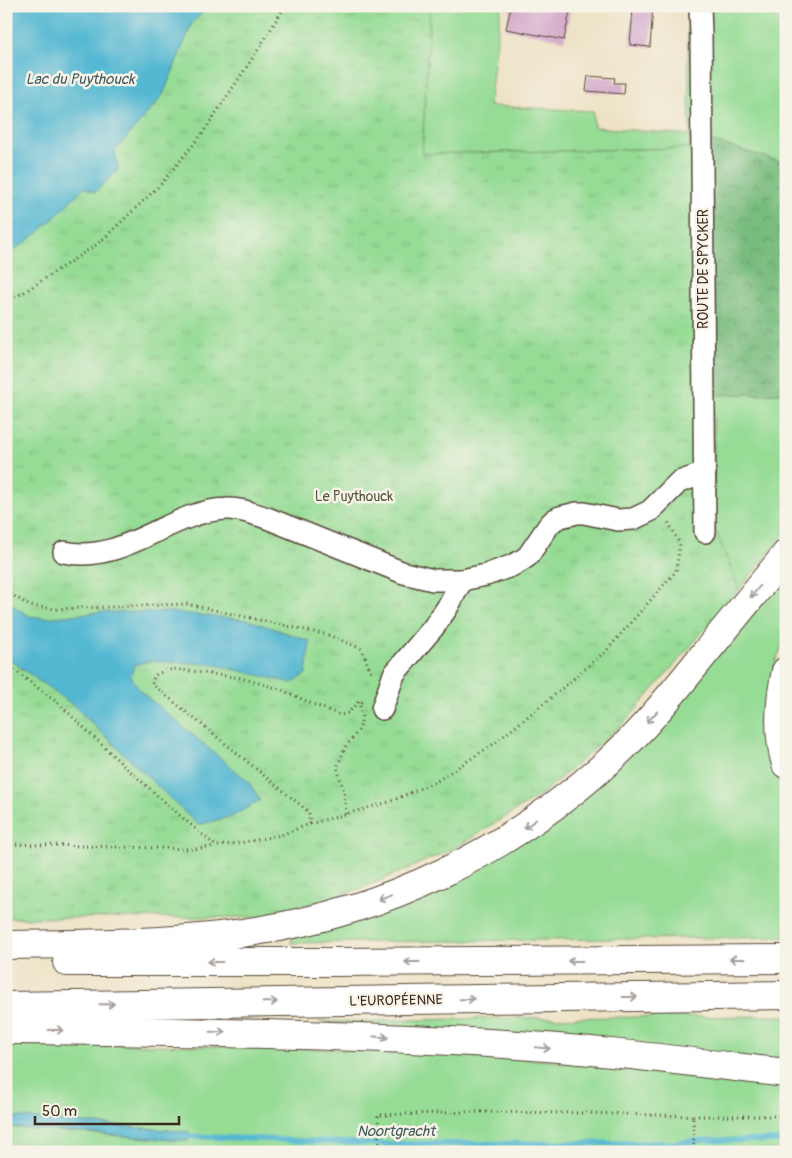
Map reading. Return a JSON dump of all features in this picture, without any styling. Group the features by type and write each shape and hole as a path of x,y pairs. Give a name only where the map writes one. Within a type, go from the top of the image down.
{"highway":[{"path":"6,945 96,944 171,940 256,931 326,917 362,906 414,886 463,863 526,826 581,786 609,761 666,702 786,554"},
{"path":"786,670 781,699 780,723 782,748 786,764"},
{"path":"6,963 786,959"},
{"name":"L'EUROPÉENNE","path":"6,1006 786,995"},
{"path":"6,1030 273,1033 505,1044 598,1052 786,1073"}],"street":[{"name":"ROUTE DE SPYCKER","path":"700,6 702,34 705,532"},
{"path":"64,552 73,554 101,553 124,546 197,515 219,509 228,509 267,518 404,573 433,580 462,580 486,575 521,561 528,556 549,525 560,517 584,513 609,519 633,519 658,504 679,482 705,473"},
{"path":"382,709 391,681 398,669 440,618 462,580"}],"path":[{"path":"6,301 23,294 99,243 161,184 202,134 285,6"},
{"path":"6,844 195,849 240,843 281,835 310,824 388,802 437,781 495,743 606,651 676,570 680,544 658,504"},
{"path":"6,591 30,606 56,609 187,604 328,635 362,649 370,670 391,681"},
{"path":"6,664 58,702 149,789 216,846"},
{"path":"310,824 309,812 152,684 154,676 174,669 241,678 280,689 340,716 348,713 359,701"},
{"path":"346,814 344,792 337,767 346,746 359,730 362,718 359,701"},
{"path":"359,701 382,709"},
{"path":"378,1152 378,1115 479,1112 786,1116"},
{"path":"692,1116 694,1152"}],"green space":[{"name":"Le Puythouck","path":"6,6 430,6 422,154 691,148 710,325 715,528 739,590 625,722 542,794 453,849 363,888 265,917 6,918"},
{"path":"430,6 501,6 489,106 593,111 594,127 690,135 687,6 786,6 786,163 690,136 691,148 422,154"},
{"path":"690,135 786,163 786,393 714,395 710,325"},
{"path":"786,393 786,532 739,590 714,528 714,395"},
{"path":"786,566 786,635 774,666 771,746 781,789 786,798 786,937 291,943 292,938 527,837"},
{"path":"786,1016 786,1066 319,1022 499,1018"},
{"path":"102,1044 322,1049 486,1056 602,1065 786,1084 786,1150 736,1152 107,1152 6,1143 6,1127 188,1141 189,1132 6,1116 6,1045"}],"water":[{"name":"Lac du Puythouck","path":"6,6 209,6 192,23 163,95 115,151 118,170 95,192 84,187 38,233 6,254"},
{"path":"6,601 29,616 46,618 100,612 169,612 248,620 310,641 306,674 292,683 211,664 149,661 134,665 131,677 140,691 248,781 260,800 233,816 198,825 73,705 6,657"},
{"path":"6,1116 189,1132 188,1141 6,1127"}],"building":[{"path":"511,6 571,6 564,40 506,29"},
{"path":"594,6 653,6 650,47 630,45 633,9 594,8"},
{"path":"588,76 615,78 614,83 625,83 624,94 586,91"}],"waterway":[{"name":"Noortgracht","path":"183,1136 379,1144 675,1143 706,1140 786,1141"}]}
